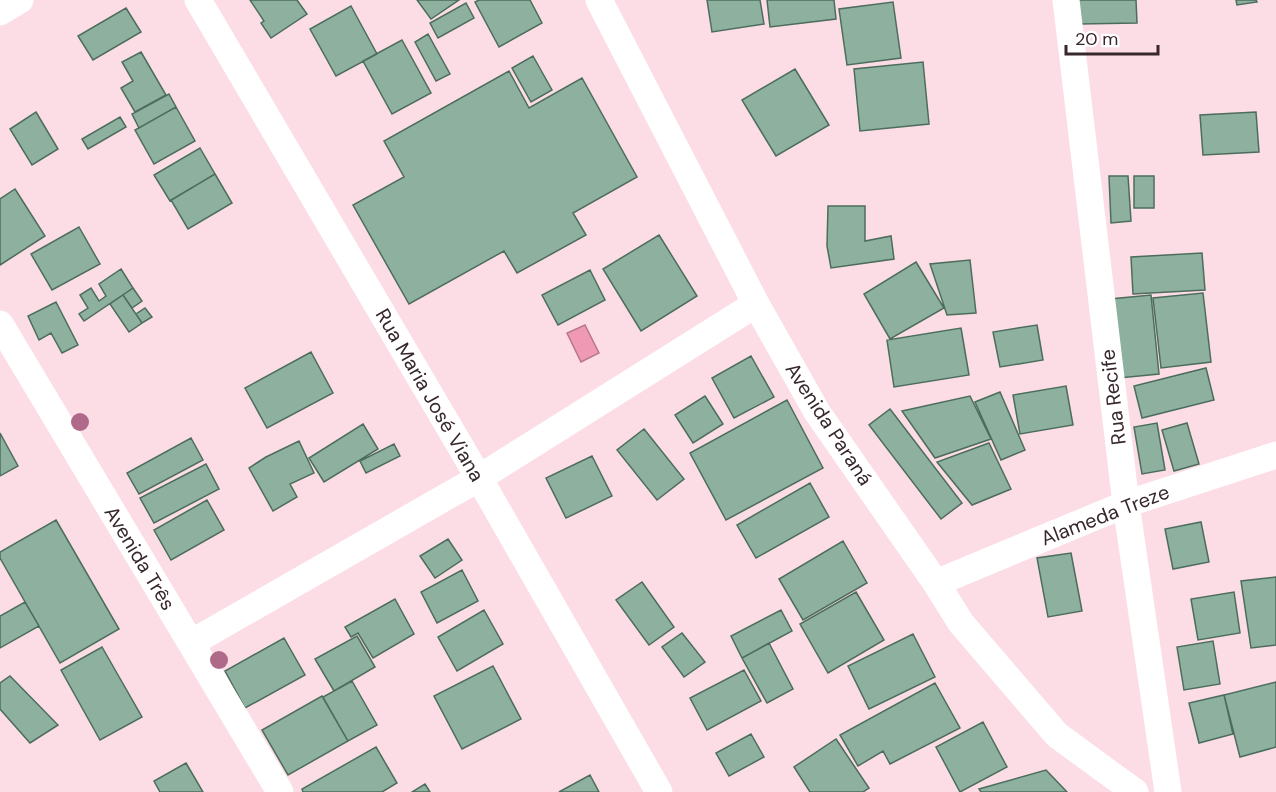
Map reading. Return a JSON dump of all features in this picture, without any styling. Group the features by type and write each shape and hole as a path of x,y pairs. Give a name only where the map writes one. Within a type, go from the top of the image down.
{"street":[{"path":"0,12 20,0"},
{"name":"Rua Maria José Viana","path":"198,0 479,478 659,792"},
{"name":"Avenida Paraná","path":"599,0 756,304 817,412 936,583 961,623 1057,735 1136,792"},
{"name":"Rua Recife","path":"1066,0 1126,504 1168,792"},
{"path":"191,643 479,478 756,304"},
{"name":"Avenida Três","path":"0,324 280,792"},
{"name":"Alameda Treze","path":"936,583 1126,504 1276,455"}],"shaded area":[{"path":"585,325 599,353 581,362 567,333"}],"building":[{"path":"250,0 297,0 307,14 271,38 261,23 264,21"},
{"path":"417,0 459,0 431,19"},
{"path":"479,0 530,0 542,23 499,47 475,2"},
{"path":"707,0 760,0 764,24 712,32"},
{"path":"767,0 834,0 836,19 770,27"},
{"path":"1078,0 1136,0 1137,23 1079,24"},
{"path":"1236,0 1256,0 1257,2 1237,5"},
{"path":"893,2 901,58 847,65 839,9"},
{"path":"466,3 474,18 438,38 430,23"},
{"path":"351,6 377,54 336,76 310,29"},
{"path":"126,8 141,32 93,60 78,36"},
{"path":"428,34 450,74 436,81 415,42"},
{"path":"402,40 431,93 392,114 363,61"},
{"path":"141,52 166,95 135,112 121,88 133,81 122,62"},
{"path":"533,56 552,90 531,102 512,68"},
{"path":"923,62 929,124 860,131 854,69"},
{"path":"795,69 829,125 776,156 742,100"},
{"path":"509,71 529,108 582,78 637,177 573,213 586,235 517,273 504,251 409,304 353,205 404,177 384,141"},
{"path":"169,94 176,107 139,128 132,114"},
{"path":"176,107 195,141 154,164 135,130"},
{"path":"36,112 58,149 32,165 10,129"},
{"path":"1256,112 1259,152 1203,155 1200,115"},
{"path":"120,117 126,127 88,149 82,139"},
{"path":"200,148 215,174 170,201 154,175"},
{"path":"215,174 232,203 188,229 171,200"},
{"path":"1109,176 1128,176 1131,221 1111,223"},
{"path":"1134,176 1154,176 1154,208 1134,208"},
{"path":"15,189 45,236 0,265 0,199"},
{"path":"828,206 865,206 865,241 891,236 894,259 831,268 827,246"},
{"path":"79,227 100,264 52,290 31,254"},
{"path":"659,235 697,296 641,331 603,269"},
{"path":"1202,253 1205,290 1133,294 1131,257"},
{"path":"970,260 976,313 947,315 930,264"},
{"path":"916,262 944,308 890,339 864,294"},
{"path":"121,269 133,288 84,321 79,314 88,308 80,295 91,288 99,301 106,296 99,284"},
{"path":"590,270 605,300 558,325 542,295"},
{"path":"133,288 142,301 132,308 123,295"},
{"path":"1203,293 1211,362 1161,368 1153,298"},
{"path":"123,295 142,323 129,332 110,304"},
{"path":"1151,295 1159,374 1119,378 1110,299"},
{"path":"56,302 78,345 62,353 51,333 39,340 28,316"},
{"path":"145,308 152,317 142,323 136,314"},
{"path":"1037,325 1043,360 1000,367 993,332"},
{"path":"961,328 969,375 894,387 887,340"},
{"path":"311,352 333,393 267,428 245,388"},
{"path":"751,356 774,397 734,418 712,378"},
{"path":"1206,368 1214,400 1142,418 1134,386"},
{"path":"1066,386 1073,425 1020,434 1013,395"},
{"path":"1000,392 1025,450 1001,460 975,402"},
{"path":"705,396 723,424 693,443 675,415"},
{"path":"970,396 991,439 935,458 902,411"},
{"path":"787,400 823,468 726,520 690,453"},
{"path":"890,409 962,503 941,519 869,425"},
{"path":"1157,423 1165,470 1142,474 1134,427"},
{"path":"1187,423 1199,464 1174,471 1162,430"},
{"path":"363,424 378,449 324,482 309,458"},
{"path":"644,429 684,479 657,500 617,450"},
{"path":"0,433 18,466 0,476"},
{"path":"191,438 203,460 139,494 127,473"},
{"path":"299,441 314,473 290,484 297,497 273,511 249,468"},
{"path":"989,443 1011,489 972,505 937,462"},
{"path":"394,444 400,456 366,473 360,461"},
{"path":"592,456 612,496 566,518 546,478"},
{"path":"206,464 219,489 154,523 140,498"},
{"path":"810,483 829,517 756,558 737,525"},
{"path":"207,500 224,530 171,560 154,530"},
{"path":"56,520 119,629 60,663 0,558 0,552"},
{"path":"1201,522 1209,562 1173,569 1165,529"},
{"path":"448,539 462,560 435,578 420,556"},
{"path":"843,541 867,583 803,620 779,579"},
{"path":"1071,553 1082,611 1048,617 1037,558"},
{"path":"462,570 478,601 437,623 421,592"},
{"path":"1276,577 1276,645 1251,648 1241,581"},
{"path":"642,582 674,627 649,645 616,600"},
{"path":"856,592 884,640 828,673 800,624"},
{"path":"1234,592 1240,633 1198,640 1191,599"},
{"path":"395,599 414,634 373,658 358,633 351,637 345,627"},
{"path":"25,602 39,626 0,648 0,616"},
{"path":"484,610 503,644 457,671 438,637"},
{"path":"781,610 792,631 742,658 731,636"},
{"path":"682,633 705,662 684,677 662,647"},
{"path":"913,634 935,677 869,709 848,666"},
{"path":"357,636 375,667 334,691 315,659"},
{"path":"284,638 305,675 245,708 225,671"},
{"path":"1213,641 1220,684 1184,690 1177,647"},
{"path":"769,643 793,689 767,703 742,658"},
{"path":"102,647 142,717 100,740 61,670"},
{"path":"493,666 521,719 462,749 434,696"},
{"path":"744,670 761,701 707,730 690,698"},
{"path":"10,676 58,725 30,743 0,709 0,683"},
{"path":"352,681 377,725 348,741 323,697"},
{"path":"1276,682 1276,747 1240,757 1224,695"},
{"path":"935,683 960,728 890,764 883,751 858,766 840,735"},
{"path":"1224,695 1233,734 1199,743 1189,703"},
{"path":"322,696 348,741 288,775 262,730"},
{"path":"983,722 1007,767 960,792 936,747"},
{"path":"751,734 764,757 729,776 716,753"},
{"path":"836,739 869,788 863,792 810,792 794,767"},
{"path":"376,747 397,783 382,792 303,792 302,789"},
{"path":"186,763 203,792 160,792 154,781"},
{"path":"1046,770 1067,792 981,792 979,789"},
{"path":"590,775 599,792 559,792"},
{"path":"425,784 430,792 412,792"}]}
